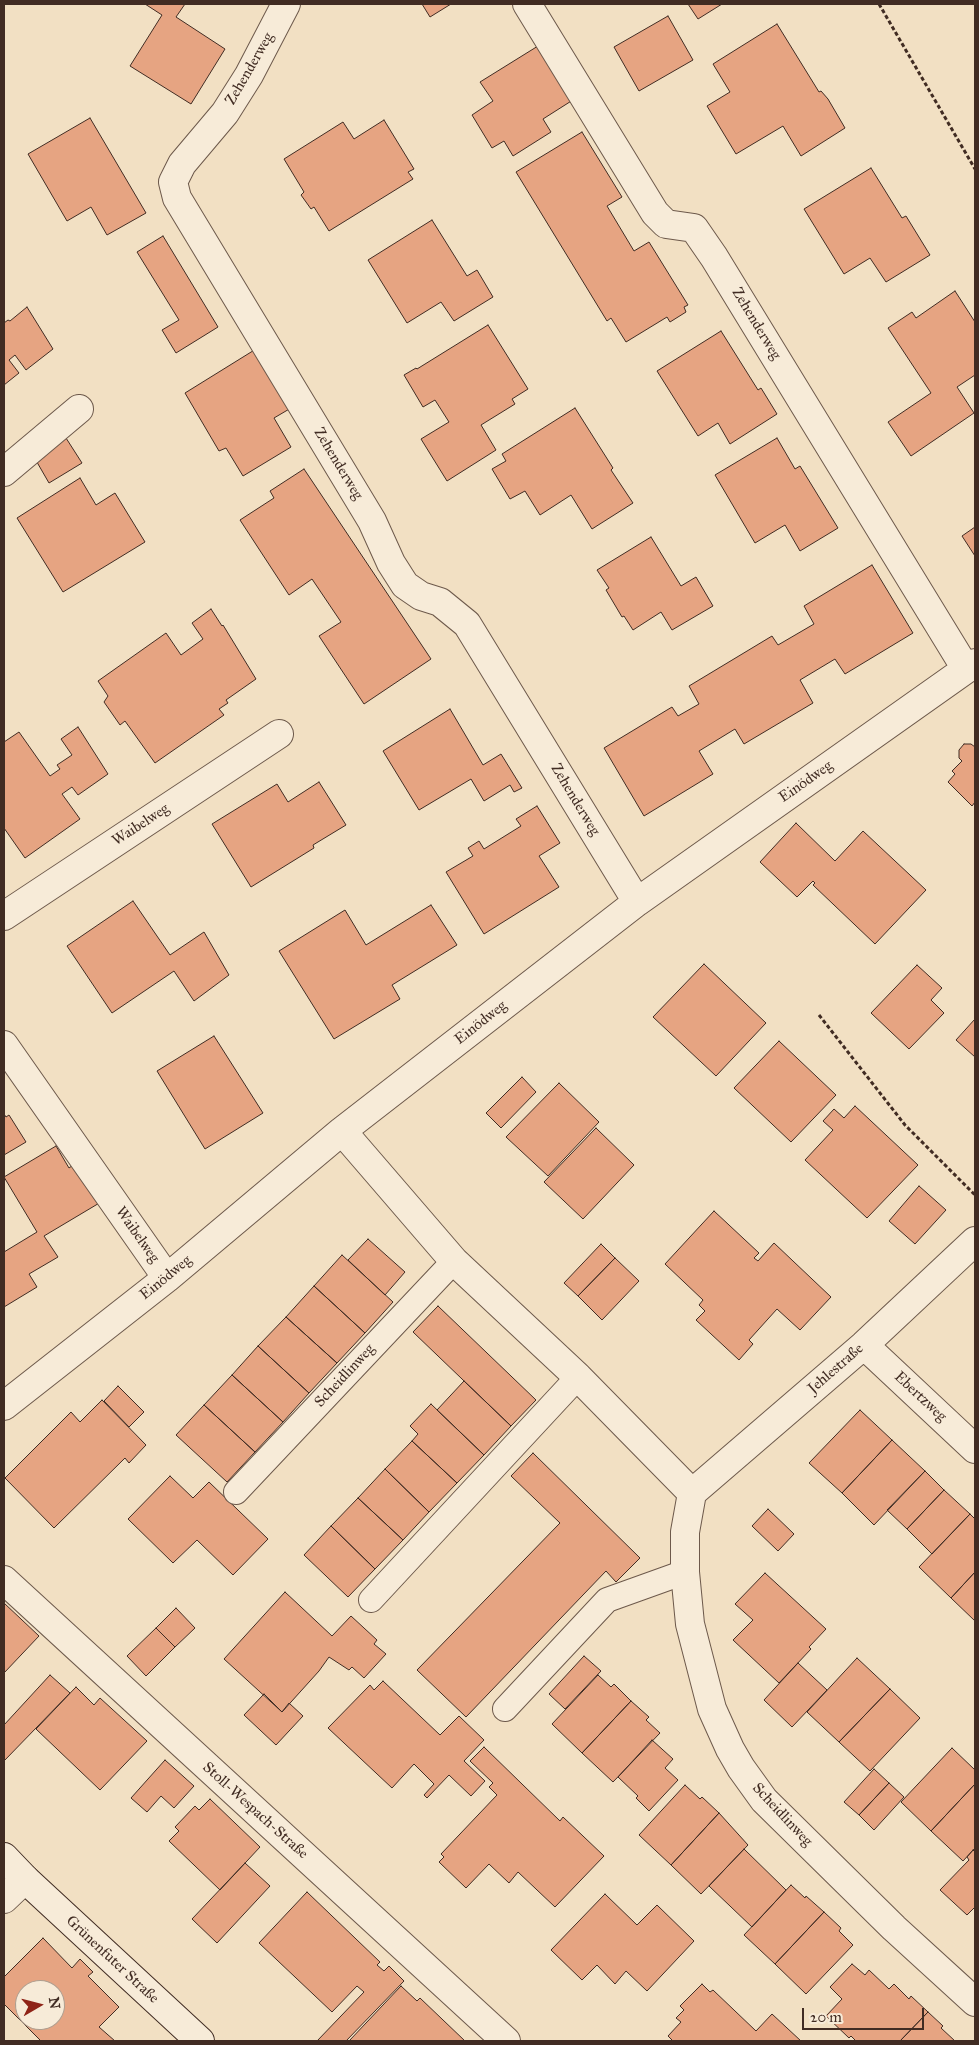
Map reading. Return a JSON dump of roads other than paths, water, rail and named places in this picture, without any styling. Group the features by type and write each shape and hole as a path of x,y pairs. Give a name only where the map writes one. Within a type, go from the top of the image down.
{"street":[{"name":"Zehenderweg","path":"286,4 249,75 225,112 182,164 173,182 177,198 372,521 390,563 404,585 421,596 440,602 467,624 637,902"},
{"name":"Zehenderweg","path":"527,4 655,213 666,224 694,228 714,257 971,666"},
{"path":"4,472 79,410"},
{"name":"Einödweg","path":"4,1406 167,1278 342,1131 637,902 971,666"},
{"name":"Waibelweg","path":"4,916 279,734"},
{"name":"Waibelweg","path":"4,1045 167,1278"},
{"path":"342,1131 454,1261 578,1377 692,1493"},
{"name":"Jehlestraße","path":"692,1493 864,1345 975,1241"},
{"name":"Ebertzweg","path":"864,1345 975,1449"},
{"name":"Scheidlinweg","path":"692,1493 685,1532 685,1572 690,1624 710,1701 723,1736 741,1768 764,1800 894,1928 975,2002"},
{"name":"Stoll-Wespach-Straße","path":"4,1580 506,2041"},
{"name":"Grünenfuter Straße","path":"4,1857 25,1880 200,2041"},
{"path":"4,1899 25,1880"}],"lane":[{"name":"Scheidlinweg","path":"236,1492 454,1261"},
{"path":"371,1600 578,1377"},
{"path":"505,1709 608,1600 685,1572"}]}
